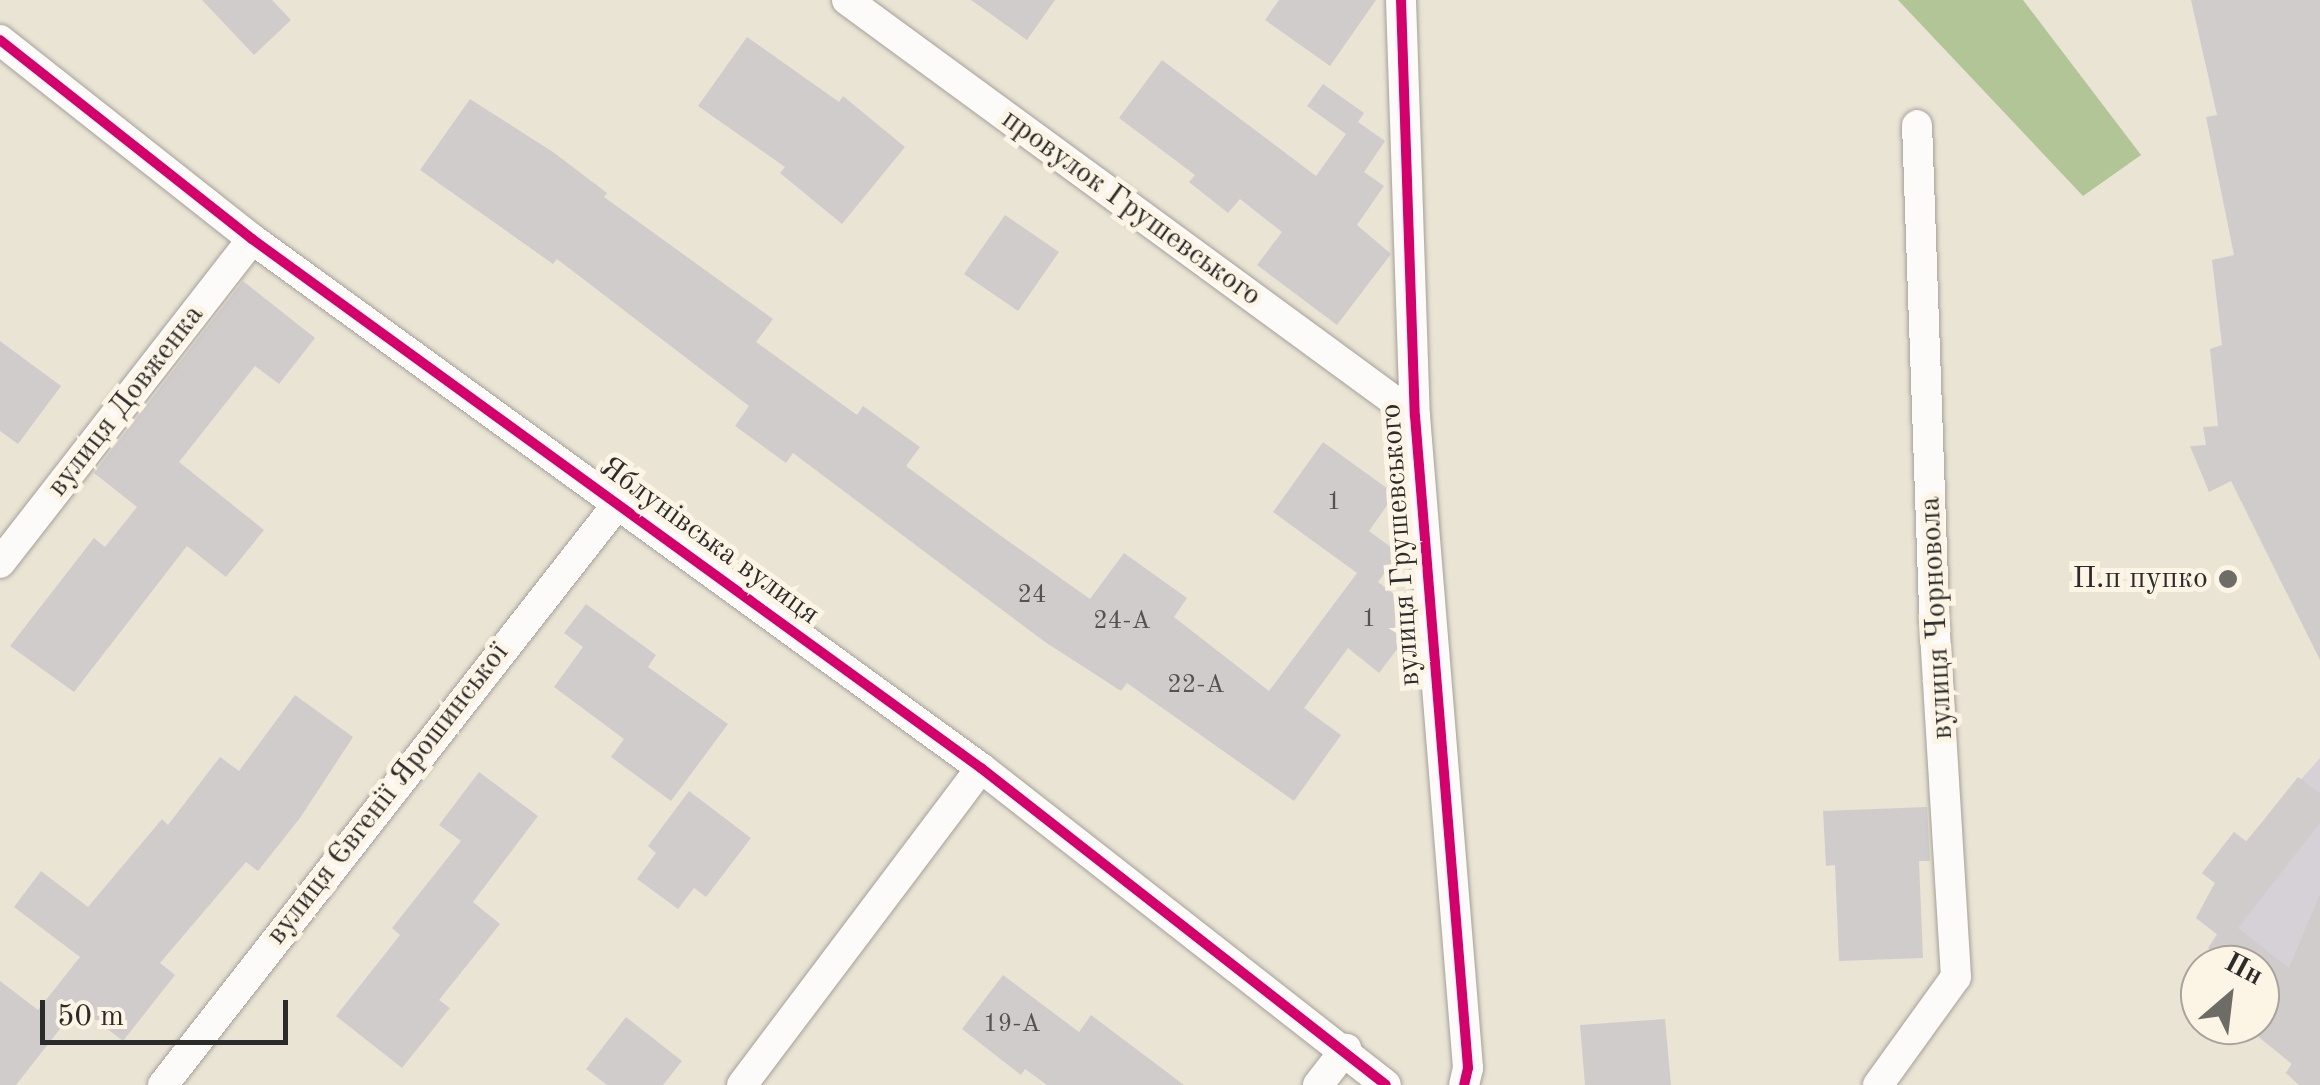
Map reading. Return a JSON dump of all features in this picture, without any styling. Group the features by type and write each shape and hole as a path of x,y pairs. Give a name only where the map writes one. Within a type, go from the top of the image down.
{"street":[{"name":"провулок Грушевського","path":"847,0 1415,416"},
{"name":"вулиця Грушевського","path":"1401,0 1415,416 1468,1068 1464,1085"},
{"name":"Яблунівська вулиця","path":"0,40 252,239 982,768 1346,1048 1386,1085"},
{"name":"вулиця Чорновола","path":"1878,1085 1956,977 1935,637 1917,125"},
{"name":"вулиця Довженка","path":"0,563 252,239"},
{"name":"вулиця Євгенії Ярошинської","path":"162,1085 616,506"},
{"path":"742,1085 982,768"},
{"path":"1318,1085 1346,1048"}],"shaded area":[{"path":"2320,758 2320,1085 2299,1085 2286,1073 2292,1063 2269,1045 2280,1045 2280,945 2210,945 2217,934 2196,918 2215,883 2202,873 2234,832 2246,841"}],"green space":[{"path":"1898,0 2023,0 2141,155 2083,196"}],"building":[{"path":"202,0 272,0 291,20 254,55"},
{"path":"971,0 1055,0 1027,40"},
{"path":"1279,0 1376,0 1330,66 1265,20"},
{"path":"2191,0 2320,0 2320,660 2231,481 2209,492 2190,446 2206,445 2203,427 2218,426 2210,349 2222,345 2212,260 2234,255 2206,117 2217,115"},
{"path":"747,37 839,102 843,96 905,147 842,224 780,173 785,167 698,106"},
{"path":"1162,60 1316,176 1346,134 1307,106 1323,84 1364,113 1358,122 1385,141 1364,172 1384,186 1357,225 1391,254 1337,325 1257,265 1282,232 1240,199 1228,213 1189,182 1195,175 1119,118"},
{"path":"470,99 553,152 607,193 604,197 773,319 756,342 857,415 863,406 920,447 906,466 1090,599 1124,553 1187,598 1174,617 1269,691 1357,573 1273,512 1323,442 1395,494 1369,531 1399,553 1378,582 1412,608 1413,628 1379,673 1348,648 1304,708 1341,735 1294,801 1127,683 1121,691 1045,642 793,453 786,463 735,426 749,406 557,259 553,264 420,170"},
{"path":"1005,215 1059,252 1018,311 964,274"},
{"path":"243,281 315,338 279,384 255,366 179,462 264,530 226,577 187,546 74,692 10,646 94,538 105,547 137,507 94,473"},
{"path":"0,341 61,386 18,444 0,431"},
{"path":"586,604 656,655 648,667 728,724 671,801 611,757 624,739 554,687 583,647 564,633"},
{"path":"295,695 353,737 300,818 258,871 246,862 160,963 175,975 123,1041 78,1006 16,1085 0,1085 0,981 38,1010 80,957 14,907 41,871 88,907 162,819 168,825 220,757 239,771"},
{"path":"479,772 538,816 473,902 500,924 439,1000 450,1008 402,1068 336,1016 400,935 392,928 461,841 439,825"},
{"path":"2298,777 2320,793 2320,823 2238,928 2260,945 2210,945 2218,935 2196,918 2215,883 2202,873 2234,832 2246,842"},
{"path":"689,791 751,838 706,897 694,888 678,909 637,879 656,853 648,846"},
{"path":"1927,807 1930,861 1919,861 1923,958 1839,961 1835,865 1826,866 1823,811"},
{"path":"2320,894 2320,1085 2299,1085 2286,1073 2292,1064 2269,1045 2280,1045 2280,961 2289,968"},
{"path":"1003,975 1079,1032 1091,1015 1184,1085 1047,1085 1025,1069 1021,1075 962,1029"},
{"path":"626,1017 682,1061 663,1085 607,1085 586,1069"},
{"path":"1665,1019 1671,1085 1585,1085 1580,1025"}],"cycle path":[{"path":"1401,0 1415,416 1468,1068 1464,1085"},
{"path":"0,40 252,239 981,768 1386,1085"}],"place":[{"name":"П.п пупко","path":"2228,579"}]}
